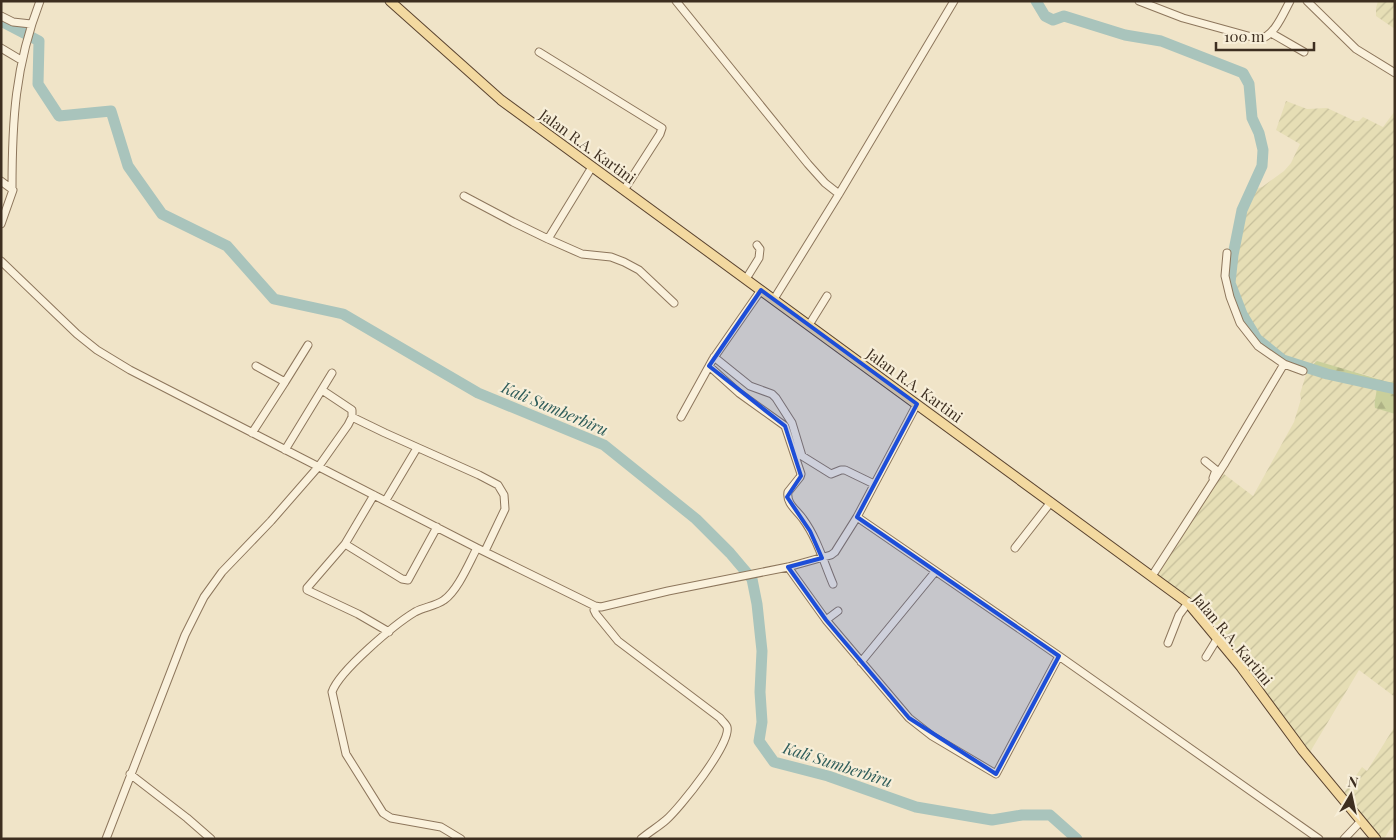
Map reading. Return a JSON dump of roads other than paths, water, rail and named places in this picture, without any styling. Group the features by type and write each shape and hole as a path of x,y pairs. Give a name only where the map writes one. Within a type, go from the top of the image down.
{"main road":[{"name":"Jalan R.A. Kartini","path":"390,1 501,100 1188,603 1241,667 1303,751 1376,839"}],"street":[{"path":"1,224 10,200 12,188 12,124 21,60 30,26 40,1"},
{"path":"676,1 808,164 825,183 839,194"},
{"path":"774,299 954,1"},
{"path":"1139,1 1183,18 1258,39 1265,38 1271,33 1290,1"},
{"path":"1306,1 1356,49 1395,73"},
{"path":"1,16 30,26"},
{"path":"1271,33 1304,52"},
{"path":"1,48 21,60"},
{"path":"540,52 662,128 624,190"},
{"path":"548,238 592,167"},
{"path":"1,181 12,188"},
{"path":"464,196 512,222 582,254 611,257 624,262 638,270 674,303"},
{"path":"746,279 759,258 760,249 757,245"},
{"path":"1227,253 1225,276 1230,297 1240,323 1258,346 1284,364 1303,371"},
{"path":"1,261 77,334 97,350 130,370 477,548 595,606 601,607 668,591 788,567 835,552 857,517 917,404"},
{"path":"680,417 711,361 761,290"},
{"path":"809,325 827,296"},
{"path":"252,433 308,345"},
{"path":"711,361 750,386 772,394 776,398 802,456 830,474 845,470 874,484"},
{"path":"711,361 739,393 789,424 801,474 788,492 789,502 804,519 824,557 833,584"},
{"path":"1151,575 1225,463 1284,364"},
{"path":"256,366 285,382"},
{"path":"286,450 332,373"},
{"path":"106,839 185,635 204,597 222,572 271,521 319,466 348,425 352,416 352,410 322,390"},
{"path":"352,416 417,448 492,481 500,488 504,495 505,509 485,551"},
{"path":"386,500 417,448"},
{"path":"1151,575 1216,473 1216,470 1205,461"},
{"path":"374,495 345,544 307,590 358,614 389,632"},
{"path":"1014,548 1051,502"},
{"path":"857,517 1319,839"},
{"path":"345,544 402,579 408,580 438,527"},
{"path":"461,839 443,828 391,818 382,813 347,757 341,726 332,700 332,692 334,685 353,664 389,632 415,613 444,600 457,584 477,548"},
{"path":"788,567 861,662 909,718 919,727 964,756 996,774 1059,656"},
{"path":"861,662 935,572"},
{"path":"1168,644 1179,614 1188,603"},
{"path":"595,606 596,614 618,641 720,718 727,727 728,732 722,747 700,780 667,819 641,839"},
{"path":"828,619 838,611"},
{"path":"1206,658 1217,639"},
{"path":"130,774 212,839"},
{"path":"1344,839 1361,821"}],"waterway":[{"path":"1036,1 1045,16 1053,20 1064,16 1125,35 1161,41 1243,73 1249,84 1252,118 1259,133 1263,150 1262,166 1242,210 1233,255 1230,283 1242,314 1257,339 1283,360 1327,374 1395,389"},
{"name":"Kali Sumberbiru","path":"1,21 39,41 38,84 59,116 111,111 128,166 162,214 227,246 274,299 343,314 478,393 604,445 696,519 730,553 752,579 757,604 762,651 760,692 762,722 759,741 774,762 828,776 916,807 992,820 1022,815 1050,815 1077,839"}]}
